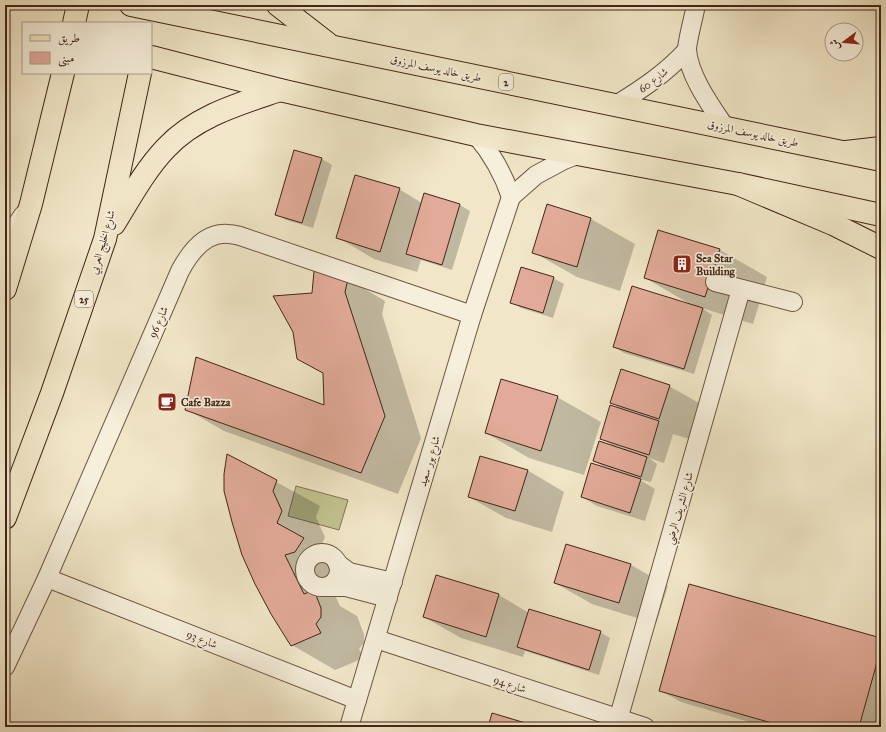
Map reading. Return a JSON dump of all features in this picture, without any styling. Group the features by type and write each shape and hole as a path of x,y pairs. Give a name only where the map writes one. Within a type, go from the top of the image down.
{"main road":[{"path":"74,22 78,5"},
{"path":"278,5 331,46"},
{"name":"طريق خالد يوسف المرزوق","path":"145,10 331,46 881,160"},
{"path":"152,57 280,90 476,135 738,184 881,216"},
{"path":"5,289 30,204 63,74"},
{"name":"شارع الخليج العربي","path":"5,518 52,393 105,239 140,74"},
{"path":"105,239 141,179 166,148 178,136 193,126 224,110 280,90"},
{"path":"846,152 881,148"},
{"path":"738,184 833,224 881,248"}],"street":[{"path":"696,5 687,50 697,82 725,127"},
{"name":"شارع 60","path":"616,105 650,84 687,50"},
{"path":"476,135 494,157 501,170 511,197 536,175 555,164 580,154"},
{"name":"شارع بور سعيد","path":"350,727 472,315 511,197"},
{"path":"5,242 30,204"},
{"name":"شارع 96","path":"5,667 47,578 180,271 189,254 203,242 221,234 240,236 472,315"},
{"path":"715,282 793,302"},
{"name":"شارع الشريف الرضي","path":"618,723 741,289"},
{"path":"326,587 332,584 339,575 339,568 334,558 328,554 322,553 310,558 305,570 309,581 314,585 320,587 326,587 340,586 350,588 391,590"},
{"path":"337,563 349,572 391,590"},
{"name":"شارع 93","path":"47,578 357,700"},
{"name":"شارع 94","path":"376,639 618,723 644,727"}],"green space":[{"path":"296,486 348,500 339,530 288,516"}],"building":[{"path":"294,150 322,158 302,223 275,215"},
{"path":"355,175 400,188 380,252 336,238"},
{"path":"424,193 460,204 442,265 406,254"},
{"path":"547,204 591,218 577,267 532,253"},
{"name":"Sea Star Building","path":"658,230 720,249 705,297 644,278"},
{"path":"521,267 554,277 543,313 510,303"},
{"path":"314,271 348,279 345,292 385,416 361,473 185,410 196,357 324,405 323,373 297,359 293,332 273,296 312,293"},
{"path":"632,286 703,308 684,369 613,347"},
{"path":"621,369 670,385 659,419 610,403"},
{"path":"501,379 558,396 541,451 485,433"},
{"path":"610,405 659,421 649,455 600,439"},
{"path":"599,441 647,457 641,477 593,461"},
{"path":"227,454 277,480 273,491 282,511 277,523 304,538 295,552 285,555 304,594 314,590 321,608 321,617 316,624 321,633 291,646 271,614 242,555 224,491 224,474"},
{"path":"480,456 528,470 515,511 468,497"},
{"path":"591,463 641,479 630,513 581,497"},
{"path":"566,544 631,564 619,603 554,583"},
{"path":"436,575 499,594 486,637 423,617"},
{"path":"689,584 881,638 881,648 859,727 786,727 659,691"},
{"path":"529,609 601,631 589,670 517,647"},
{"path":"492,713 529,724 528,727 488,727"}],"place":[{"name":"Sea Star Building","path":"682,264"},
{"name":"Cafe Bazza","path":"167,402"}]}
